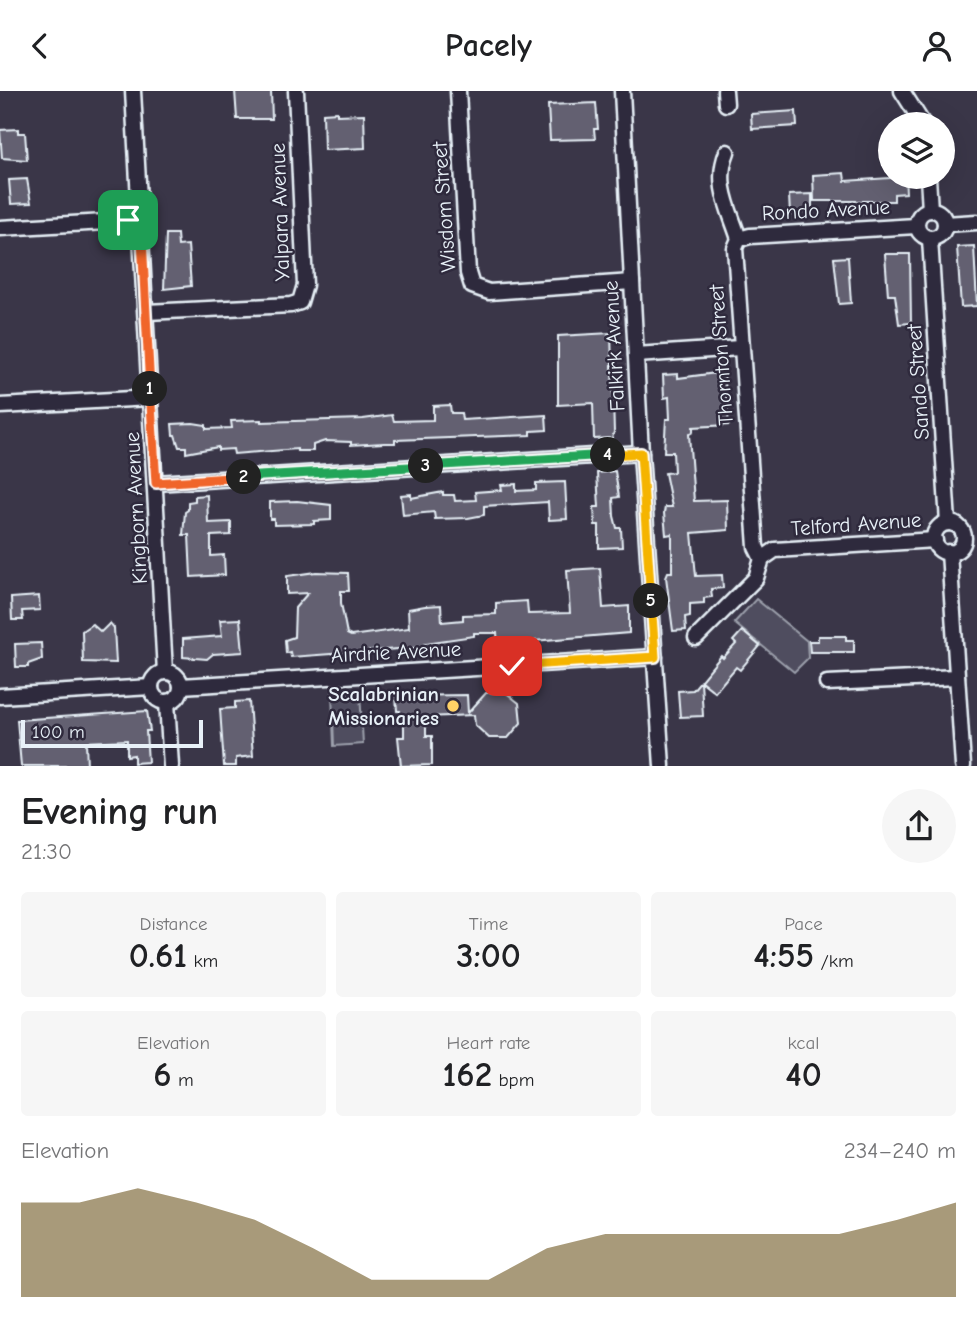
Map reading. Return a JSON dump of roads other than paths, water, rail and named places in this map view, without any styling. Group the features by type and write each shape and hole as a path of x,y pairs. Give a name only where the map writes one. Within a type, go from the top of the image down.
{"street":[{"name":"Kingborn Avenue","path":"133,91 165,672"},
{"name":"Yalpara Avenue","path":"147,312 291,305 300,302 305,285 296,91"},
{"name":"Wisdom Street","path":"458,91 468,273 472,285 489,292 632,282"},
{"name":"Falkirk Avenue","path":"622,91 641,453 662,766"},
{"path":"902,91 915,112"},
{"name":"Thornton Street","path":"727,152 722,164 726,208 739,239 735,249 740,348 756,547 762,559"},
{"path":"929,189 930,210"},
{"path":"930,210 941,214 945,224 941,235 930,239 920,235 916,226 920,214 930,210"},
{"path":"0,227 141,220"},
{"path":"945,224 977,222"},
{"name":"Rondo Avenue","path":"739,239 750,236 916,226"},
{"name":"Sando Street","path":"930,239 948,523"},
{"path":"636,355 740,348"},
{"path":"0,406 151,398"},
{"path":"156,483 641,453"},
{"path":"948,523 957,525 970,536 958,549 949,552 938,547 934,540 939,527 948,523"},
{"name":"Telford Avenue","path":"762,559 775,550 934,540"},
{"path":"949,552 963,766"},
{"path":"696,638 756,578 762,559"},
{"name":"Airdrie Avenue","path":"181,686 655,657"},
{"path":"165,672 176,677 181,686 176,698 167,702 155,697 151,687 156,676 165,672"},
{"path":"827,683 957,677"},
{"path":"0,696 151,687"},
{"path":"167,702 171,766"}],"place":[{"name":"Scalabrinian Missionaries","path":"453,706"}]}
